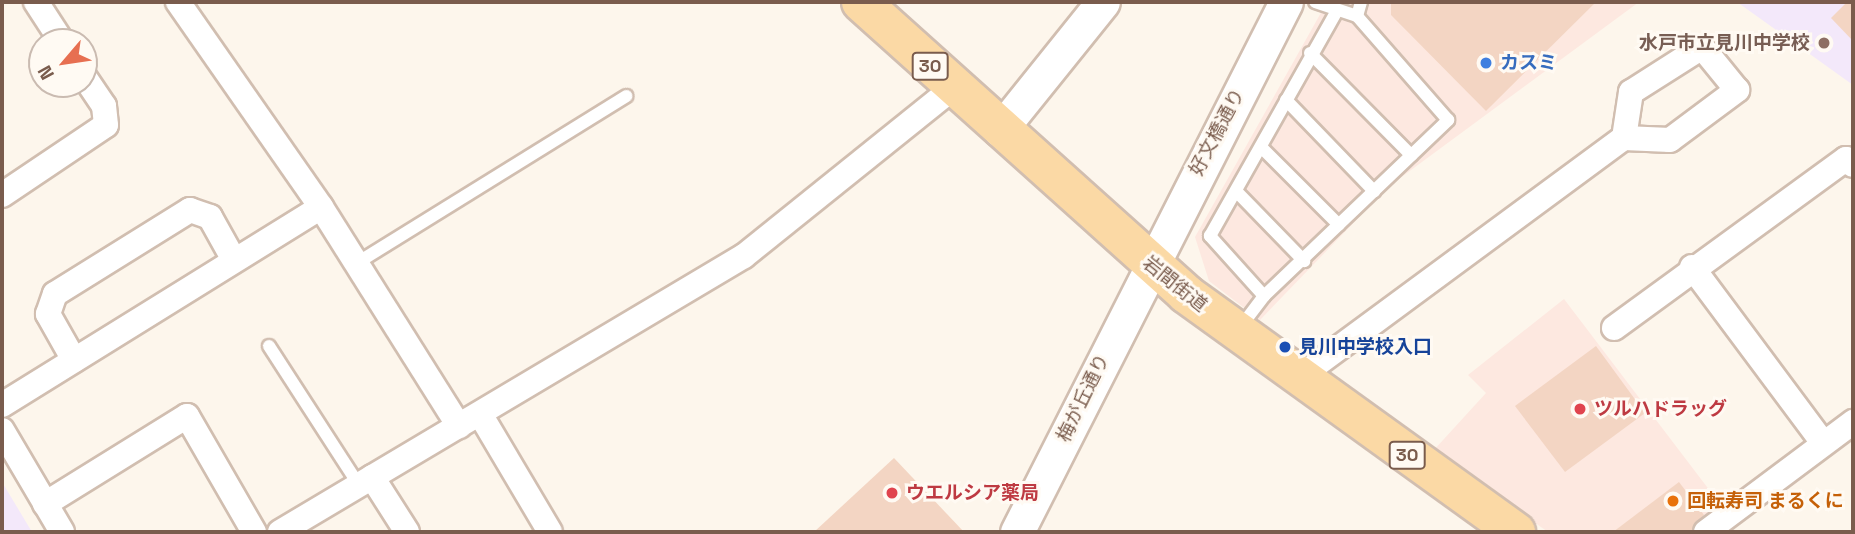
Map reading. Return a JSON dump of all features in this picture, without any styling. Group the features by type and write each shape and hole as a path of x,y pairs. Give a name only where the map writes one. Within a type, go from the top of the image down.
{"main road":[{"name":"岩間街道","path":"861,2 1149,264 1298,378 1516,532"}],"street":[{"path":"36,2 53,28"},
{"path":"178,2 357,263 550,532"},
{"path":"1000,130 1103,2"},
{"name":"好文橋通り","path":"1149,264 1286,2"},
{"path":"1298,378 1624,138 1670,140 1737,90 1702,47 1631,92 1624,138"},
{"path":"280,532 782,231 954,87"},
{"path":"2,195 106,125 104,106 98,97"},
{"path":"1614,327 1692,267 1846,159 1853,165"},
{"path":"2,405 321,207"},
{"path":"74,360 48,314 55,294 190,210 210,217 234,260"},
{"name":"梅が丘通り","path":"1017,532 1149,264"},
{"path":"1692,267 1823,443"},
{"path":"45,504 187,416 254,532"},
{"path":"1706,532 1853,422"},
{"path":"2,430 62,532"},
{"path":"365,481 407,532"}],"lane":[{"path":"1236,332 1264,296 1304,261 1448,120 1357,16 1315,2"},
{"path":"1357,16 1361,2"},
{"path":"1264,296 1210,236 1310,53 1337,11"},
{"path":"1310,53 1411,155"},
{"path":"357,263 626,96"},
{"path":"1286,100 1374,191"},
{"path":"1261,147 1339,225"},
{"path":"1236,191 1304,261"},
{"path":"269,346 365,481"}],"shaded area":[{"path":"1327,2 1639,2 1388,187 1260,320 1209,281 1195,237"},
{"name":"水戸市立見川中学校","path":"1737,2 1853,2 1853,85"},
{"path":"1564,299 1723,508 1692,532 1548,532 1433,451 1486,393 1468,375"},
{"path":"2,482 32,532 2,532"}],"building":[{"name":"カスミ","path":"1391,2 1596,2 1486,111 1391,15"},
{"path":"1847,2 1853,2 1853,41 1831,18"},
{"name":"ツルハドラッグ","path":"1596,346 1645,413 1565,472 1515,406"},
{"name":"ウエルシア薬局","path":"894,458 964,532 814,532"},
{"name":"回転寿司 まるくに","path":"1679,482 1704,515 1692,531 1613,532"}],"place":[{"name":"水戸市立見川中学校","path":"1824,43"},
{"name":"カスミ","path":"1486,63"},
{"name":"見川中学校入口","path":"1285,347"},
{"name":"ツルハドラッグ","path":"1580,409"},
{"name":"ウエルシア薬局","path":"892,493"},
{"name":"回転寿司 まるくに","path":"1673,501"}]}
